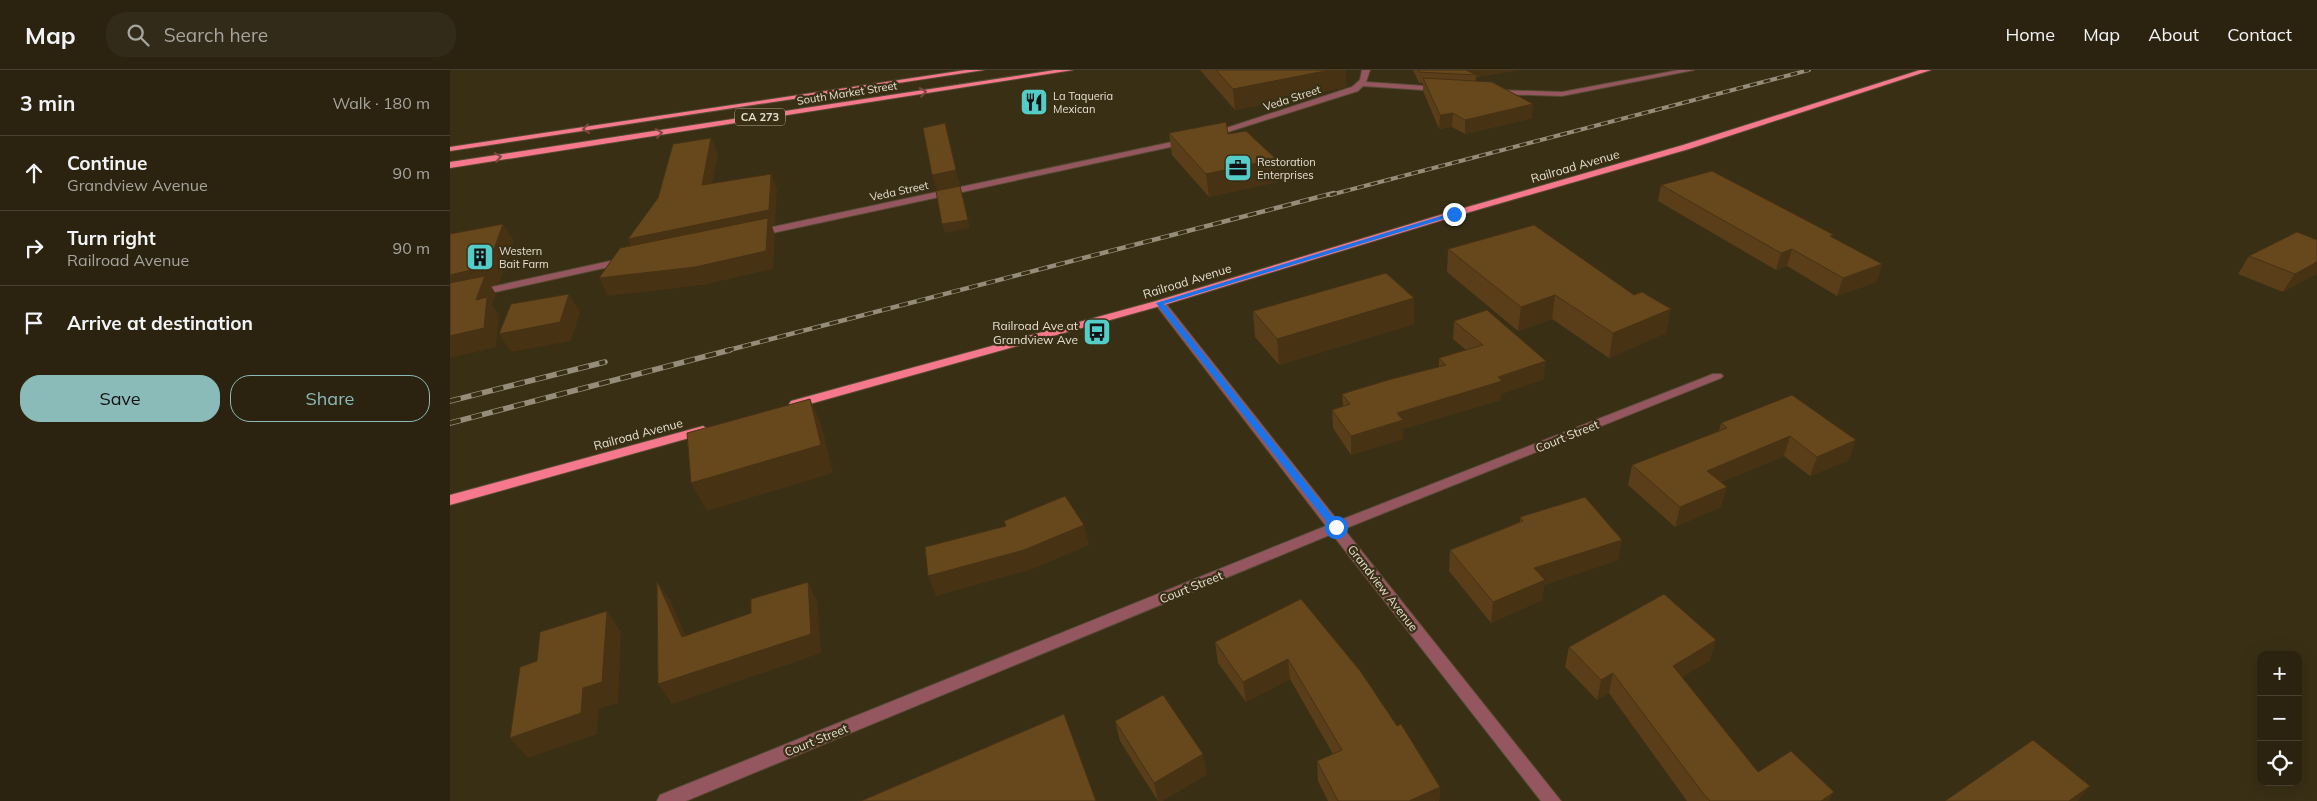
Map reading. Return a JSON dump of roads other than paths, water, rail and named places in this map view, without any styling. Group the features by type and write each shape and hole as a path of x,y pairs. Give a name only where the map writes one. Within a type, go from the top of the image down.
{"main road":[{"name":"South Market Street","path":"450,149 980,70"},
{"name":"South Market Street","path":"450,165 1069,70"},
{"name":"Railroad Avenue","path":"786,407 1160,303 1454,214 1686,147 1926,70"},
{"path":"726,108 729,122"},
{"name":"Railroad Avenue","path":"450,500 709,428"}],"street":[{"path":"1366,70 1366,76 1362,84 1448,90"},
{"path":"1486,92 1562,94 1690,70"},
{"name":"Veda Street","path":"748,235 1157,149 1339,95 1362,84"},
{"path":"450,298 633,260"},
{"name":"Grandview Avenue","path":"1160,303 1552,801"},
{"name":"Court Street","path":"666,801 1336,527 1717,376"}],"railway":[{"path":"1330,195 1809,70"},
{"path":"725,351 1334,193"},
{"path":"450,423 730,350"},
{"path":"450,401 605,362"}],"place":[{"name":"La Taqueria Mexican","path":"1034,102"},
{"name":"Restoration Enterprises","path":"1238,168"},
{"name":"Western Bait Farm","path":"480,257"},
{"name":"Railroad Ave at Grandview Ave","path":"1097,332"}]}
